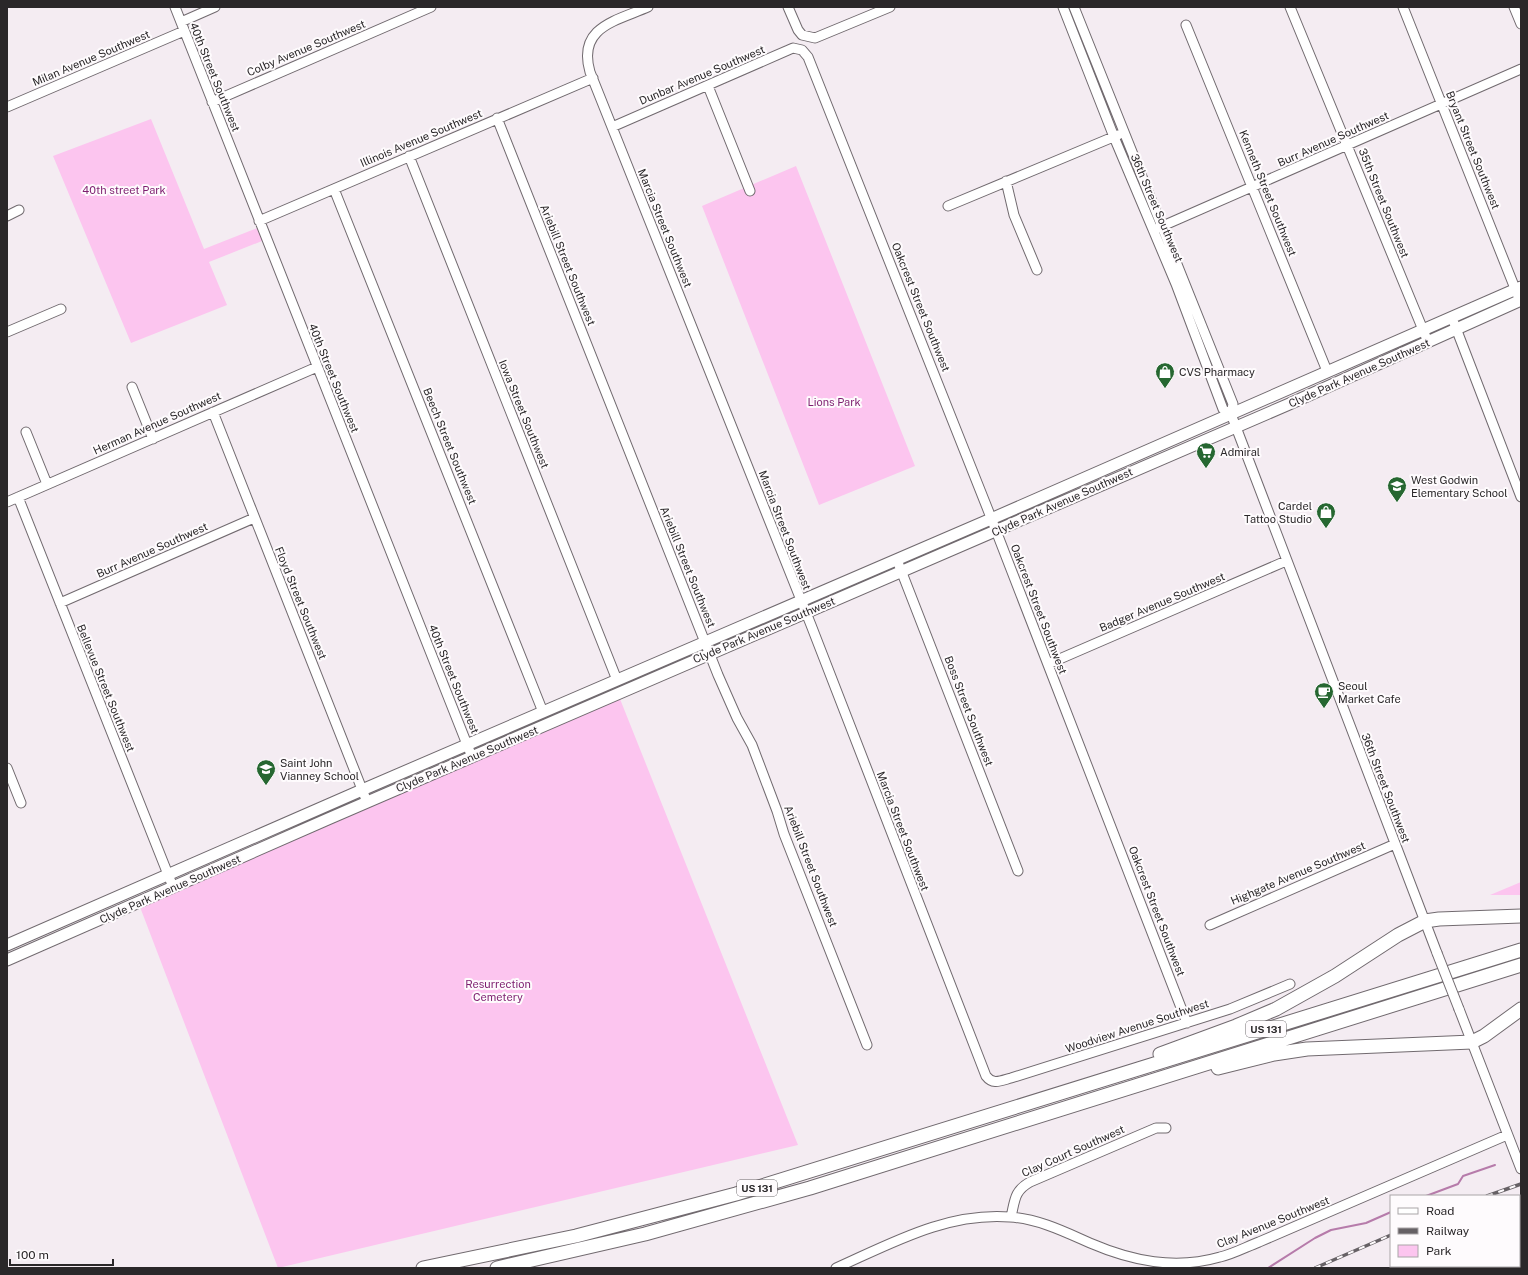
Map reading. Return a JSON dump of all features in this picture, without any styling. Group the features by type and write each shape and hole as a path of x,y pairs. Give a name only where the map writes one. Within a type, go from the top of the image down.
{"highway":[{"path":"1085,1086 1150,1058 1236,1026 1276,1009 1330,979 1398,935 1425,922 1439,919 1521,916"},
{"name":"US 131","path":"423,1268 560,1239 712,1200 1085,1086 1521,950"},
{"name":"US 131","path":"497,1268 609,1243 810,1188 1521,965"},
{"path":"1117,1092 1297,1050 1472,1042 1484,1036 1521,1009"}],"main road":[{"name":"Clyde Park Avenue Southwest","path":"7,945 362,790 897,560 1518,288"},
{"name":"Clyde Park Avenue Southwest","path":"7,960 805,612 1236,427 1521,301"}],"street":[{"name":"40th Street Southwest","path":"175,7 472,757"},
{"name":"Milan Avenue Southwest","path":"7,107 182,26 215,7"},
{"name":"Colby Avenue Southwest","path":"212,102 431,7"},
{"name":"Marcia Street Southwest","path":"648,7 615,21 597,32 592,38 587,51 588,65 805,612 986,1076 990,1081"},
{"path":"788,7 798,30 802,35 815,38 890,7"},
{"name":"36th Street Southwest","path":"1063,7 1114,137 1158,228 1233,404 1231,414 1286,561 1521,1169"},
{"name":"36th Street Southwest","path":"1074,7 1123,132 1158,228"},
{"name":"35th Street Southwest","path":"1290,7 1428,342"},
{"name":"Bryant Street Southwest","path":"1403,7 1441,104 1518,288 1521,301"},
{"path":"1514,7 1521,24"},
{"name":"Kenneth Street Southwest","path":"1186,25 1327,371"},
{"name":"Dunbar Avenue Southwest","path":"612,127 793,48 802,50"},
{"name":"Oakcrest Street Southwest","path":"802,50 808,57 818,81 996,531 1187,1023"},
{"name":"Burr Avenue Southwest","path":"1158,228 1521,69"},
{"name":"Illinois Avenue Southwest","path":"260,221 593,78"},
{"path":"708,86 750,191"},
{"name":"Ariebill Street Southwest","path":"497,118 705,642 737,718 752,745 784,834 867,1045"},
{"path":"948,206 1123,132"},
{"name":"Iowa Street Southwest","path":"409,156 617,680"},
{"path":"1006,181 1014,215 1036,270"},
{"name":"Beech Street Southwest","path":"334,189 543,712"},
{"path":"7,216 19,210"},
{"path":"7,332 61,309"},
{"path":"1452,317 1521,497"},
{"name":"Herman Avenue Southwest","path":"7,502 317,367"},
{"path":"132,387 153,439"},
{"name":"Floyd Street Southwest","path":"213,412 367,802"},
{"path":"26,432 47,484"},
{"name":"Bellevue Street Southwest","path":"18,497 173,887"},
{"name":"Burr Avenue Southwest","path":"60,603 254,518"},
{"name":"Boss Street Southwest","path":"897,560 1018,871"},
{"name":"Badger Avenue Southwest","path":"1048,664 1286,561"},
{"path":"8,773 21,803"},
{"name":"Highgate Avenue Southwest","path":"1210,924 1395,844"},
{"name":"Woodview Avenue Southwest","path":"990,1081 995,1083 1187,1023 1230,1009 1290,984"},
{"name":"Clay Court Southwest","path":"1011,1217 1016,1193 1030,1182 1156,1128 1166,1128"},
{"name":"Clay Avenue Southwest","path":"836,1268 904,1238 944,1223 965,1218 1011,1217 1050,1226 1124,1256 1151,1262 1183,1264 1203,1261 1220,1257 1259,1242 1507,1134"}],"green space":[{"name":"40th street Park","path":"151,119 204,249 260,227 267,239 209,262 227,305 131,343 53,156"},
{"name":"Lions Park","path":"796,166 915,466 819,505 702,206"},
{"name":"Resurrection Cemetery","path":"620,699 798,1145 278,1268 140,907"},
{"path":"1521,882 1521,895 1490,895"}],"waterway":[{"path":"1429,1195 1458,1184 1463,1176 1495,1165"},
{"path":"1268,1268 1315,1238 1331,1230 1366,1223 1390,1212"}],"railway":[{"path":"1490,1195 1521,1184"},
{"path":"1315,1268 1390,1235"}],"place":[{"name":"CVS Pharmacy","path":"1165,389"},
{"name":"Admiral","path":"1206,469"},
{"name":"West Godwin Elementary School","path":"1397,503"},
{"name":"Cardel Tattoo Studio","path":"1326,529"},
{"name":"Seoul Market Cafe","path":"1324,709"},
{"name":"Saint John Vianney School","path":"266,786"}]}
